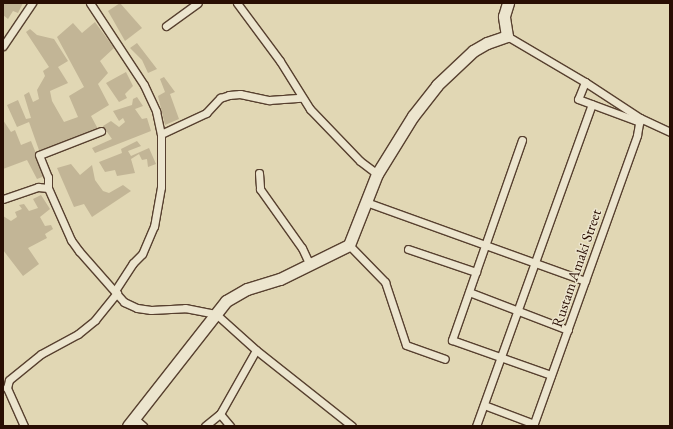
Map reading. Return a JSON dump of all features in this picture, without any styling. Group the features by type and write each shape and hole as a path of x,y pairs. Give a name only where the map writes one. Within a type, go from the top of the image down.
{"street":[{"path":"3,46 32,3"},
{"path":"24,426 7,388 9,380 41,354 78,334 95,320 116,292 133,263 142,254 154,226 161,187 161,134 156,111 144,86 90,3"},
{"path":"166,26 198,3"},
{"path":"237,3 280,61 301,98 360,161 378,174"},
{"path":"507,36 504,16 508,3"},
{"path":"136,424 226,301 237,294 310,265 348,246 378,174 413,116 437,85 473,51 487,43 507,36 585,82 640,120"},
{"path":"585,82 578,98 670,132"},
{"path":"161,134 206,113 214,103 225,96 240,94 284,100 301,98"},
{"path":"476,426 592,104"},
{"name":"Rustam Amaki Street","path":"534,425 640,120"},
{"path":"101,131 39,155 48,177 48,188 71,240 124,302 137,308 151,310 185,308 216,314 256,350 352,426"},
{"path":"522,140 452,340 551,375"},
{"path":"259,173 260,190 302,248 310,265"},
{"path":"3,199 38,187 48,188"},
{"path":"366,202 535,265 585,281"},
{"path":"348,246 385,282 406,345 445,359"},
{"path":"408,248 476,272"},
{"path":"469,292 568,330"},
{"path":"205,426 220,414 256,350"},
{"path":"484,405 534,425"},
{"path":"220,414 230,426"}],"shaded area":[{"path":"3,3 23,3 18,13 13,11 8,19 3,15"},
{"path":"120,3 142,28 125,41 108,11"},
{"path":"95,22 114,48 100,61 108,73 98,84 109,105 91,116 98,129 40,153 29,122 17,127 7,105 18,100 26,119 31,118 24,95 29,92 33,102 39,99 37,90 45,76 43,71 49,67 26,32 30,29 37,35 54,39 68,61 58,67 68,83 50,91 52,101 64,122 78,117 69,96 84,87 57,37 73,23 82,33"},
{"path":"137,43 157,69 148,73 142,60 130,48"},
{"path":"126,72 133,86 125,94 127,98 119,102 106,83"},
{"path":"164,77 175,92 170,94 179,119 165,125 158,96 165,92 160,79"},
{"path":"137,97 143,106 135,109 142,119 147,118 151,131 95,153 92,148 112,139 107,132 102,133 103,126 111,121 119,127 125,122 123,118 119,121 113,111 132,105 133,99"},
{"path":"3,120 11,132 15,130 21,145 31,141 45,176 37,179 27,160 3,169"},
{"path":"137,141 141,146 128,151 131,156 149,148 156,164 148,167 147,159 142,160 139,154 131,159 135,173 117,176 115,170 105,172 99,162 122,153 121,149"},
{"path":"71,164 80,175 92,165 95,180 103,191 109,193 123,185 131,191 92,217 84,204 74,207 57,168"},
{"path":"41,195 50,209 40,217 45,226 51,225 53,229 45,234 47,238 28,248 39,264 23,276 3,250 3,216 11,221 17,217 15,212 22,209 19,205 24,204 29,211 38,208 33,199"}]}
